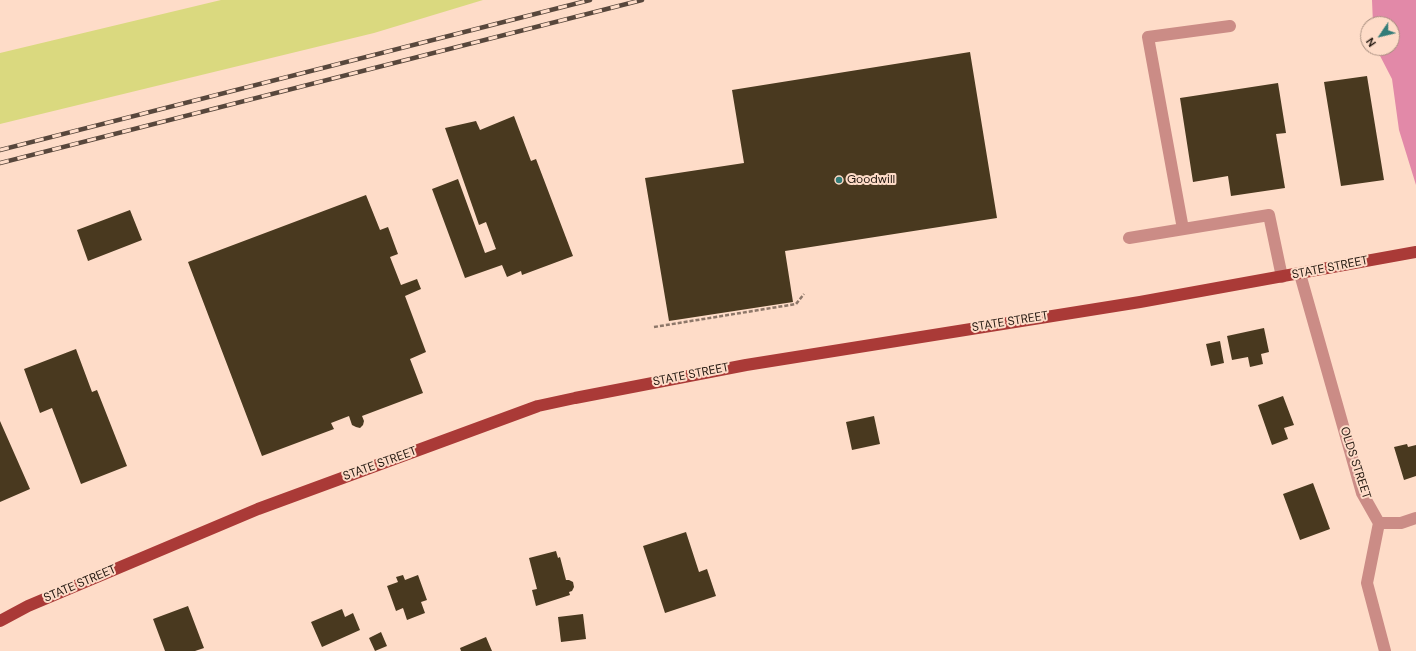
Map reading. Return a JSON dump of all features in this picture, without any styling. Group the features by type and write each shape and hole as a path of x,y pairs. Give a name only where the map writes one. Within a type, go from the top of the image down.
{"main road":[{"name":"STATE STREET","path":"0,621 28,606 258,508 538,406 582,396 746,365 1140,302 1416,252"}],"street":[{"path":"1183,229 1148,37 1230,26"},
{"path":"1129,238 1269,215 1282,277"},
{"name":"OLDS STREET","path":"1300,274 1362,493 1379,523"},
{"path":"1385,651 1367,583 1379,523 1401,524 1416,518"}],"path":[{"path":"654,327 796,304 804,294"}],"shaded area":[{"path":"221,0 483,0 374,33 0,124 0,53"},
{"path":"1372,0 1416,0 1416,185 1399,130 1392,79 1380,56 1400,56 1400,16 1373,16"}],"building":[{"path":"970,52 997,218 785,251 793,302 669,321 645,178 744,163 732,90"},
{"path":"1367,76 1384,180 1341,186 1324,82"},
{"path":"1278,83 1286,133 1276,134 1285,188 1231,196 1228,176 1193,182 1180,98"},
{"path":"514,116 531,161 536,159 573,256 522,275 521,271 507,277 502,265 465,278 432,189 458,179 485,253 496,249 486,222 479,225 445,128 476,121 480,130"},
{"path":"366,195 380,230 388,227 398,254 390,257 401,285 417,279 421,289 405,296 426,352 410,359 423,393 362,416 364,421 360,428 352,425 349,416 331,423 334,429 262,456 188,262"},
{"path":"130,210 142,240 88,261 77,230"},
{"path":"1264,328 1269,352 1261,354 1263,364 1250,367 1248,357 1232,360 1227,336"},
{"path":"1220,341 1224,363 1211,366 1206,344"},
{"path":"76,349 92,392 97,390 127,466 81,484 52,408 40,413 24,369"},
{"path":"1283,396 1294,425 1284,428 1288,439 1272,445 1258,405"},
{"path":"874,416 880,444 852,450 846,422"},
{"path":"0,421 30,489 0,502"},
{"path":"1407,444 1408,447 1416,445 1416,476 1404,480 1394,447"},
{"path":"1313,483 1330,529 1300,540 1283,494"},
{"path":"686,532 699,572 707,569 716,596 665,613 643,546"},
{"path":"556,551 558,558 560,557 566,580 573,582 574,587 572,591 569,592 570,595 536,606 532,590 537,589 529,558"},
{"path":"403,575 405,580 418,575 427,600 421,602 425,613 407,620 403,608 396,611 387,586 398,582 396,577"},
{"path":"188,606 204,648 195,651 165,651 153,619"},
{"path":"342,609 345,617 353,613 360,630 322,647 311,622"},
{"path":"583,614 586,639 561,642 558,617"},
{"path":"381,632 387,646 375,651 369,638"},
{"path":"486,637 492,651 461,651 460,648"}],"railway":[{"path":"0,150 590,0"},
{"path":"0,163 642,0"}],"place":[{"name":"Goodwill","path":"839,180"}]}
